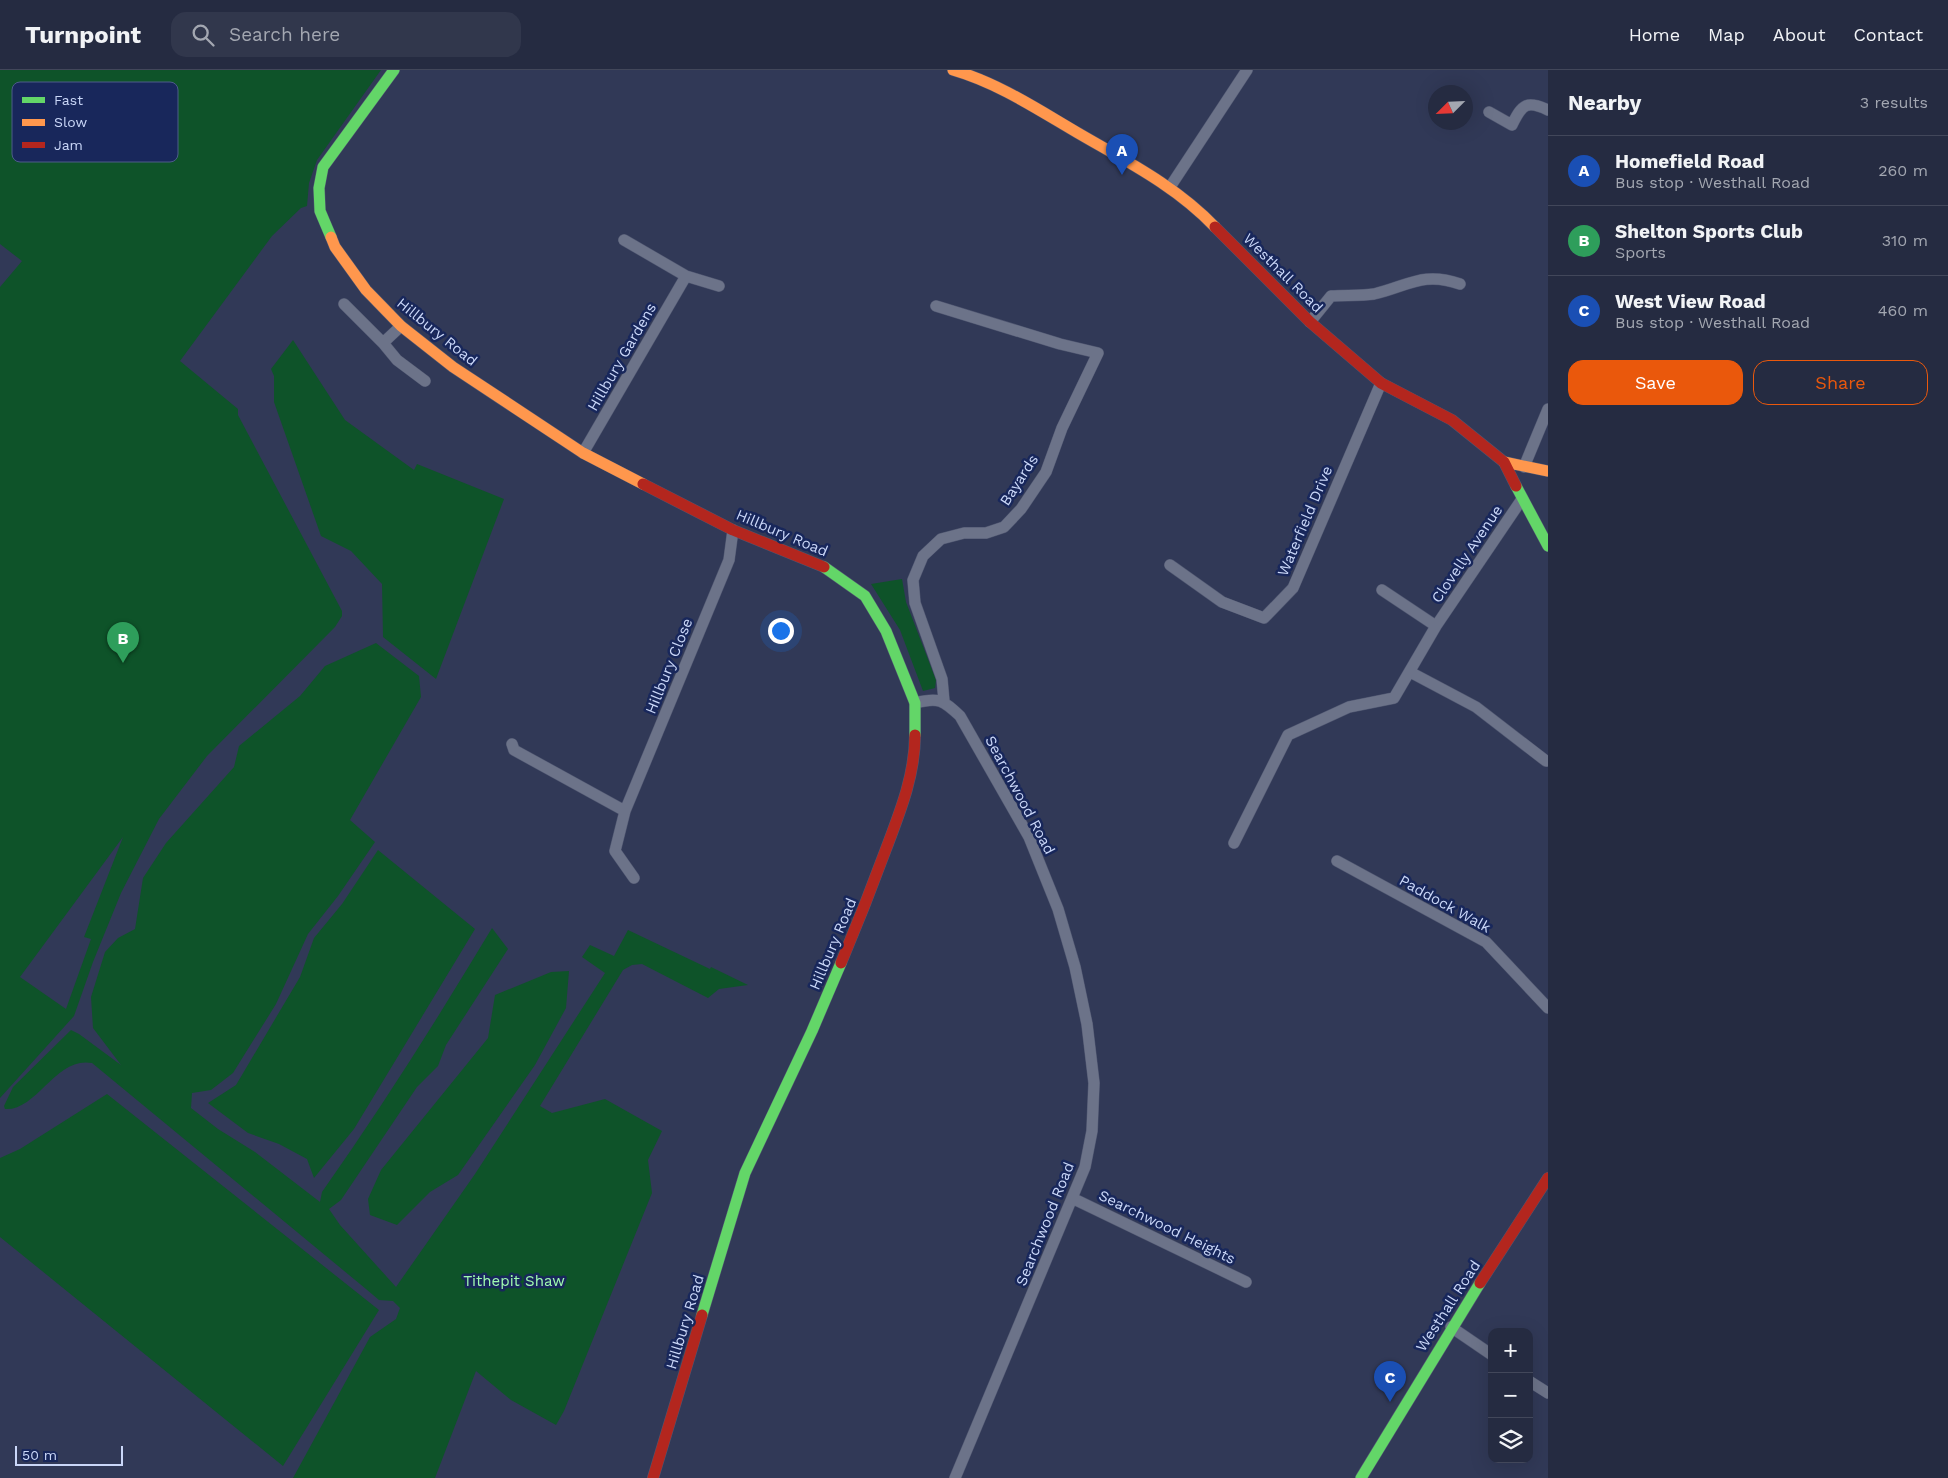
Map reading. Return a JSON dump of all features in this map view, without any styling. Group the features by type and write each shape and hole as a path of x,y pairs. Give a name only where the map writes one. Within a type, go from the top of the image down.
{"main road":[{"name":"Hillbury Road","path":"394,70 323,167 319,188 320,211 335,248 366,290 401,326 453,367 583,453 733,530 820,564 865,596 886,631 915,703 915,755 904,801 863,912 812,1031 746,1173 653,1478"},
{"name":"Westhall Road","path":"953,70 981,78 1170,186 1201,212 1310,322 1381,383 1452,420 1504,462 1548,546"},
{"path":"1504,462 1548,471"},
{"name":"Westhall Road","path":"1360,1478 1451,1327 1548,1178"}],"street":[{"path":"1170,186 1247,70"},
{"path":"1489,112 1512,125 1518,112 1526,105 1534,103 1548,110"},
{"path":"624,240 686,276 719,286"},
{"name":"Hillbury Gardens","path":"583,453 686,276"},
{"path":"1310,322 1331,296 1371,294 1420,280 1442,278 1460,284"},
{"path":"344,304 383,343 396,360 425,382"},
{"name":"Bayards","path":"936,306 1060,344 1098,353 1062,428 1046,472 1021,509 1004,528 986,533 964,533 940,539 923,556 913,580 914,603 942,679 944,701"},
{"path":"383,343 401,326"},
{"name":"Waterfield Drive","path":"1170,565 1222,602 1264,618 1293,588 1381,383"},
{"path":"1524,466 1548,409"},
{"name":"Clovelly Avenue","path":"1234,843 1288,735 1349,707 1394,698 1436,626 1522,499"},
{"name":"Hillbury Close","path":"634,878 615,851 625,811 729,560 733,530"},
{"name":"Clovelly Avenue","path":"1382,590 1436,626"},
{"path":"1410,672 1476,707 1546,761"},
{"path":"915,703 930,700 944,701"},
{"name":"Searchwood Road","path":"944,701 960,716 1029,837 1058,909 1075,967 1087,1024 1094,1083 1092,1131 1085,1167 1074,1199 955,1478"},
{"path":"512,744 514,750 625,811"},
{"name":"Paddock Walk","path":"1337,861 1486,942 1548,1008"},
{"name":"Searchwood Heights","path":"1074,1199 1246,1282"},
{"path":"1451,1327 1488,1353"},
{"path":"1533,1384 1548,1393"}],"green space":[{"path":"0,70 381,70 317,160 309,183 307,206 301,208 272,236 180,361 238,409 238,415 342,611 342,616 335,627 207,756 159,819 121,893 93,962 74,1016 0,1098 0,287 22,261 0,244","holes":["123,837 84,937 91,939 66,1009 20,977"]},
{"path":"293,340 345,420 414,470 417,464 504,499 436,679 383,637 382,584 351,551 321,536 274,402 274,376 271,369"},
{"path":"902,579 906,602 936,680 935,688 923,691 900,630 871,584"},
{"name":"Tithepit Shaw","path":"376,643 419,676 421,697 350,820 375,842 338,896 308,934 276,1004 233,1073 211,1090 192,1093 191,1108 218,1129 255,1152 320,1202 322,1192 409,1062 492,928 508,949 446,1045 438,1066 417,1087 341,1200 329,1209 340,1225 396,1287 475,1174 605,973 582,957 590,945 614,956 628,930 748,985 719,989 708,998 642,964 632,965 623,970 540,1106 552,1113 605,1099 662,1131 648,1160 652,1193 564,1411 556,1425 511,1400 476,1371 435,1478 293,1478 370,1337 396,1319 400,1308 393,1301 379,1300 92,1063 79,1063 68,1068 57,1075 27,1102 5,1109 4,1106 13,1087 71,1030 121,1065 93,1028 91,997 105,952 118,938 135,929 143,878 166,843 234,767 239,746 300,696 325,666"},
{"path":"378,850 475,929 354,1129 314,1178 307,1159 279,1144 248,1133 208,1103 236,1085 300,977 314,938 342,904"},
{"path":"569,971 566,1008 535,1065 458,1175 430,1192 397,1225 370,1215 368,1199 381,1170 488,1038 495,995 551,972"},
{"path":"107,1094 379,1310 283,1466 0,1237 0,1158 20,1149"}],"traffic: fast":[{"path":"331,237 320,211 319,188 323,167 394,70"},
{"path":"1516,486 1548,546"},
{"path":"824,567 865,596 886,631 915,703 915,735"},
{"path":"702,1315 745,1173 812,1031 841,963"},
{"path":"1361,1478 1480,1283"}],"traffic: slow":[{"path":"953,70 970,75 1017,97 1132,164 1184,199 1215,227"},
{"path":"331,237 335,247 366,290 401,326 453,367 583,453 643,484"},
{"path":"1504,462 1548,471"}],"traffic: jam":[{"path":"1215,227 1310,322 1381,383 1452,420 1504,462 1516,486"},
{"path":"643,484 733,530 824,567"},
{"path":"841,963 870,892 901,807 910,779 915,735"},
{"path":"1480,1283 1548,1178"},
{"path":"653,1478 702,1315"}],"place":[{"name":"Homefield Road","path":"1122,175"},
{"name":"Shelton Sports Club","path":"123,663"},
{"name":"West View Road","path":"1390,1402"}]}
